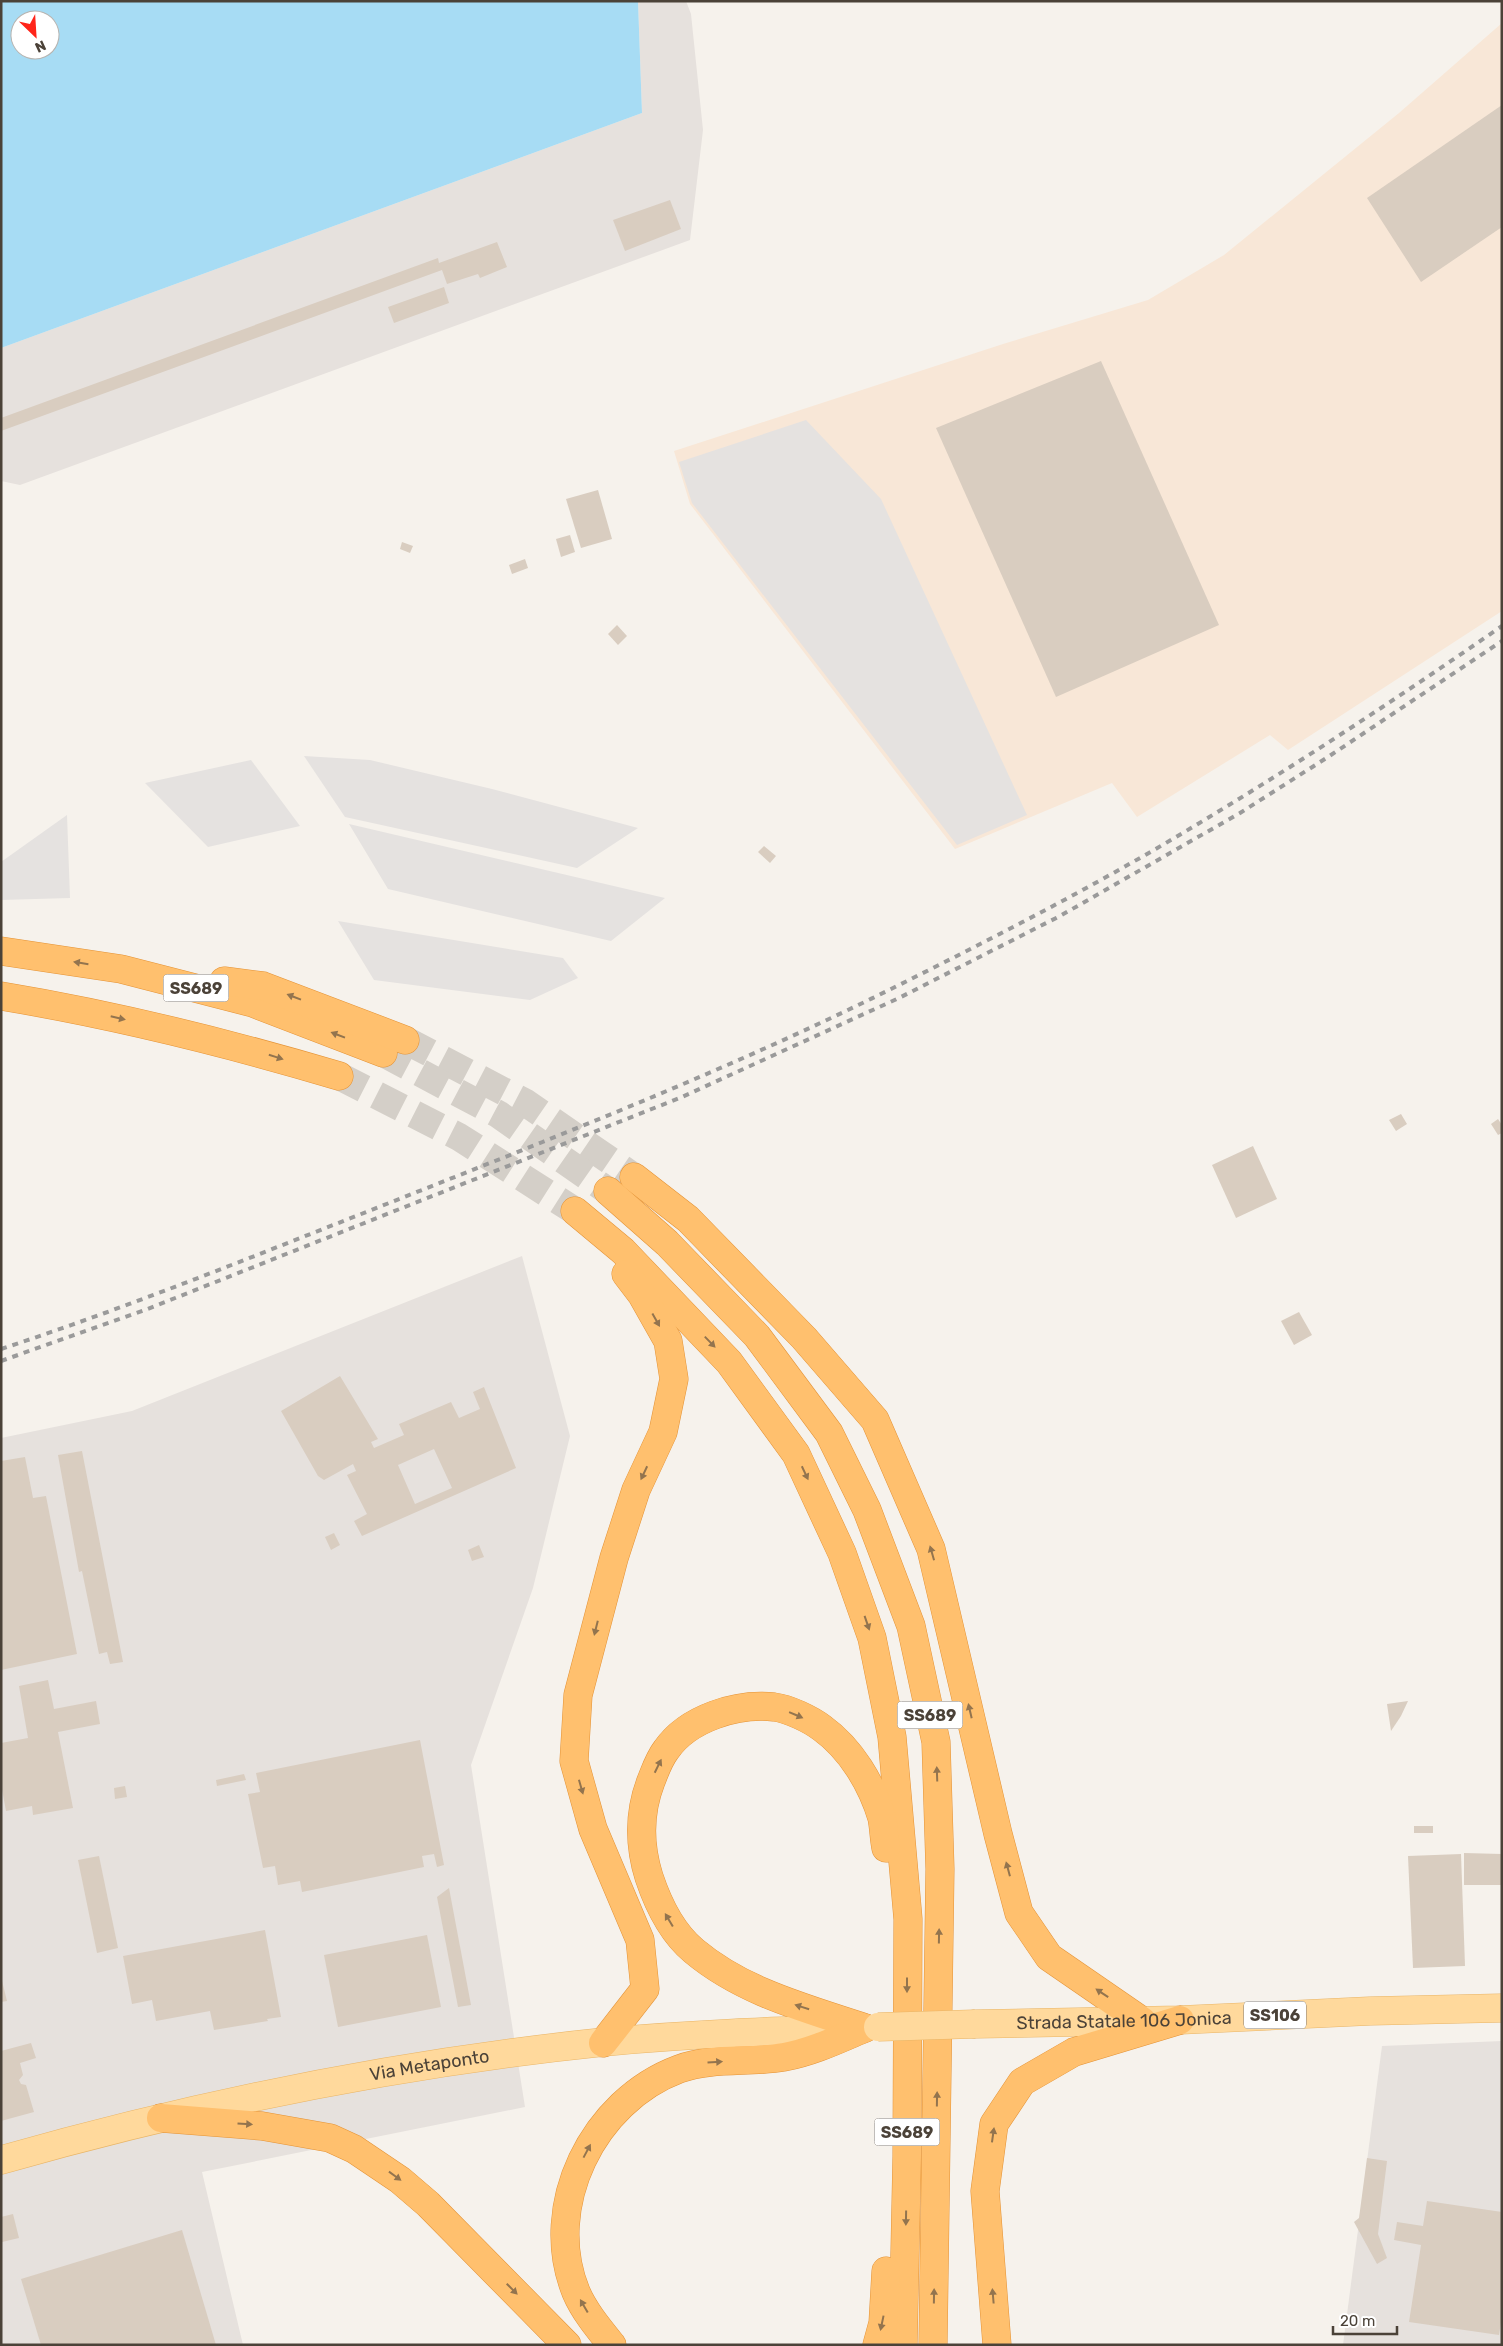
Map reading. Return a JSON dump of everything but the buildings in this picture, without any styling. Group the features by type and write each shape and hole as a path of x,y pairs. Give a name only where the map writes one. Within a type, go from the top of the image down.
{"highway":[{"name":"SS689","path":"1,951 121,969 253,1003 394,1046"},
{"path":"1,996 75,1008 226,1044 339,1076"},
{"path":"634,1177 688,1218 804,1338 875,1420 932,1549 998,1834 1019,1913 1049,1957 1142,2020"},
{"name":"SS689","path":"608,1191 667,1243 757,1336 828,1433 866,1510 911,1626 936,1742 940,1859 933,2345"},
{"name":"SS689","path":"603,2042 645,1989 640,1940 593,1828 574,1761 578,1695 614,1558 636,1490 663,1432 674,1379 668,1341 642,1294 575,1211 623,1251 729,1362 796,1454 842,1553 872,1638 892,1737 908,1919 907,2156 903,2345"},
{"path":"872,2027 773,1998 710,1963 680,1937 667,1918 653,1888 642,1844 642,1816 646,1793 666,1749 683,1733 707,1718 728,1711 750,1707 775,1707 821,1727 841,1744 858,1766 871,1792 882,1819 890,1871 908,1919"},
{"path":"997,2345 985,2191 994,2124 1022,2082 1074,2052 1180,2020"},
{"path":"612,2345 576,2294 566,2252 566,2210 570,2190 588,2148 602,2126 620,2106 641,2088 679,2069 705,2062 782,2058 872,2027"},
{"path":"161,2118 271,2127 330,2138 354,2149 400,2180 428,2204 567,2345"},
{"path":"876,2345 883,2323 886,2300 889,2203 893,2184 907,2156"}],"main road":[{"name":"Strada Statale 106 Jonica","path":"872,2027 1180,2020 1370,2011 1502,2008"},
{"name":"Via Metaponto","path":"1,2160 161,2118 370,2075 487,2056 603,2042 721,2032 872,2027"}],"shaded area":[{"path":"638,1 686,1 691,14 703,130 690,240 20,485 1,481 1,348 642,113"},
{"path":"1502,23 1502,611 1288,750 1270,735 1137,817 1112,783 955,849 690,504 674,451 1003,344 1148,300 1224,255 1399,113"},
{"path":"806,420 881,499 1027,815 957,845 692,503 679,462"},
{"path":"304,756 370,760 492,789 638,828 577,868 345,817"},
{"path":"251,760 300,826 208,847 145,783"},
{"path":"67,815 70,898 1,900 1,862"},
{"path":"349,824 665,898 611,941 388,889"},
{"path":"338,921 563,958 578,978 530,1000 374,980"},
{"path":"522,1256 570,1436 533,1588 471,1765 525,2107 202,2172 243,2345 1,2345 1,1438 132,1411"},
{"path":"1502,2041 1502,2345 1343,2345 1382,2046"}],"water":[{"path":"1,1 638,1 642,113 1,348"}],"tunnel":[{"path":"405,1040 526,1103 634,1177"},
{"path":"383,1053 498,1114 608,1191"},
{"path":"339,1076 459,1137 575,1211"}],"railway":[{"path":"1,1349 191,1281 513,1154 714,1071 846,1011 1023,922 1170,840 1318,749 1502,626"},
{"path":"1,1361 145,1310 682,1097 899,998 1060,916 1240,813 1502,641"}]}
